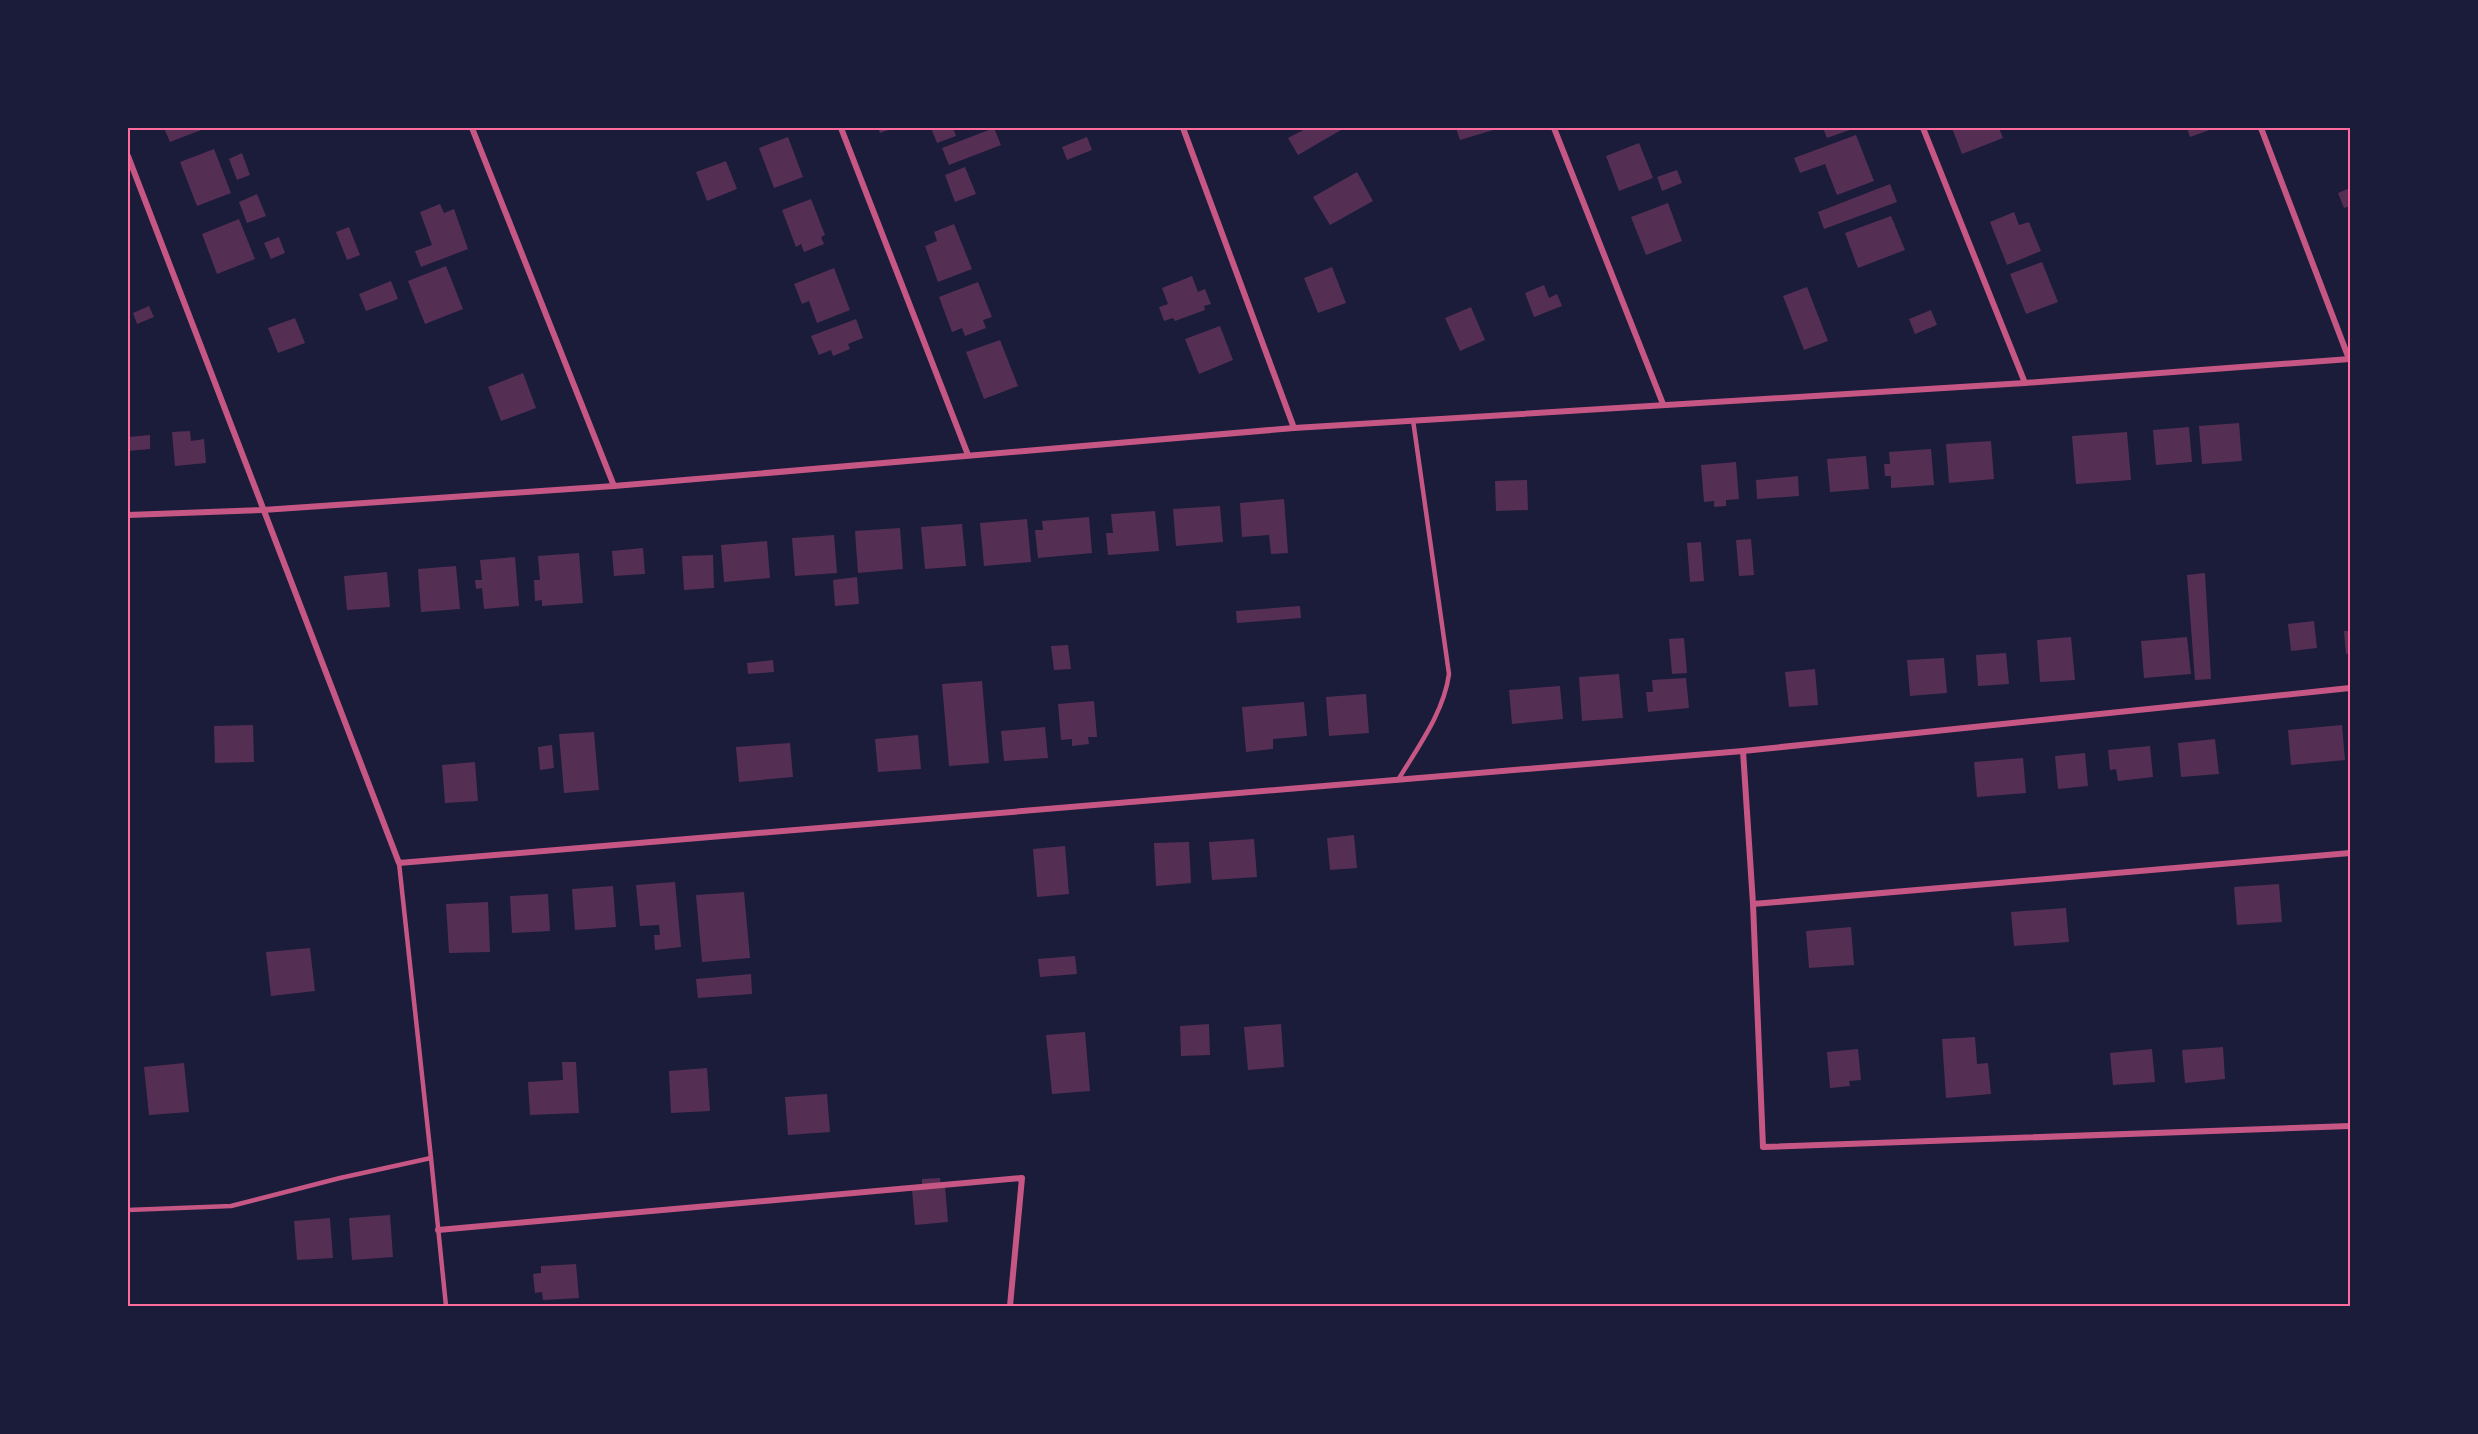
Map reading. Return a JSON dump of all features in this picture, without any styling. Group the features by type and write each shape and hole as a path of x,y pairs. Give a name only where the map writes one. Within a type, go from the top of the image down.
{"street":[{"path":"472,128 614,486"},
{"path":"841,128 968,455"},
{"path":"1183,128 1294,428"},
{"path":"1554,128 1664,404"},
{"path":"1923,128 2025,383"},
{"path":"128,515 263,510 614,486 1294,428 2025,383 2350,359 2261,128"},
{"path":"128,156 399,863 1743,751 2350,688"},
{"path":"1743,751 1763,1147 2350,1126"},
{"path":"1752,904 2350,853"},
{"path":"438,1230 1022,1178 1010,1306"}],"lane":[{"path":"1398,780 1439,710 1447,691 1449,674 1413,420"},
{"path":"399,863 446,1306"},
{"path":"128,1210 231,1206 431,1158"}],"building":[{"path":"164,128 200,128 201,130 170,142"},
{"path":"878,128 894,128 880,133"},
{"path":"931,128 953,128 956,136 937,143"},
{"path":"994,128 1001,145 949,165 942,148"},
{"path":"1307,128 1340,128 1341,130 1298,155 1288,138"},
{"path":"1456,128 1500,128 1460,140"},
{"path":"1823,128 1855,128 1827,138"},
{"path":"1952,128 1999,128 2003,138 1962,154"},
{"path":"2187,128 2215,128 2190,137"},
{"path":"1856,135 1874,181 1837,195 1825,164 1800,173 1794,158"},
{"path":"788,137 803,177 774,188 759,148"},
{"path":"1087,137 1092,150 1067,160 1062,147"},
{"path":"1639,143 1653,178 1619,191 1606,156"},
{"path":"214,149 231,193 197,206 180,162"},
{"path":"242,153 250,175 237,180 229,159"},
{"path":"726,161 737,189 707,201 696,172"},
{"path":"965,167 976,194 955,202 945,175"},
{"path":"1677,170 1682,183 1662,191 1657,177"},
{"path":"1357,172 1373,201 1330,225 1313,197"},
{"path":"1890,184 1897,202 1824,229 1818,212"},
{"path":"2350,188 2350,206 2344,208 2338,193"},
{"path":"257,194 266,216 247,223 239,202"},
{"path":"811,199 825,235 821,237 824,244 804,252 801,244 796,247 782,210"},
{"path":"1668,203 1682,241 1646,255 1631,217"},
{"path":"440,204 444,213 454,209 468,249 421,267 415,251 432,245 420,212"},
{"path":"2014,212 2019,225 2029,222 2041,251 2007,265 1990,222"},
{"path":"1891,216 1905,250 1858,268 1845,233"},
{"path":"239,219 255,259 217,274 202,234"},
{"path":"954,224 972,269 938,282 925,246 937,241 934,232"},
{"path":"349,227 360,255 347,260 336,232"},
{"path":"279,237 285,253 271,259 264,243"},
{"path":"2042,262 2058,302 2026,314 2010,274"},
{"path":"446,266 463,309 425,324 408,281"},
{"path":"1332,267 1346,303 1318,313 1304,278"},
{"path":"834,268 850,310 817,323 809,301 802,304 794,284"},
{"path":"1192,276 1198,292 1205,289 1211,304 1204,306 1205,310 1175,321 1173,318 1164,321 1159,307 1168,304 1162,288"},
{"path":"391,281 398,299 366,311 359,294"},
{"path":"978,282 992,317 983,320 986,328 965,336 962,328 952,332 939,297"},
{"path":"1544,285 1549,298 1557,294 1562,306 1534,317 1525,293"},
{"path":"1807,287 1828,341 1804,350 1783,296"},
{"path":"149,306 154,317 137,324 133,313"},
{"path":"1471,307 1485,340 1460,351 1445,318"},
{"path":"1931,310 1937,325 1915,334 1909,319"},
{"path":"295,318 305,343 278,353 268,328"},
{"path":"856,319 863,338 848,344 850,349 833,356 831,350 819,355 811,336"},
{"path":"1220,326 1233,360 1199,374 1185,339"},
{"path":"1000,340 1018,386 984,399 966,352"},
{"path":"523,373 536,408 501,421 488,387"},
{"path":"2239,423 2242,461 2202,464 2199,426"},
{"path":"2189,427 2192,462 2156,465 2153,430"},
{"path":"190,431 191,441 204,439 206,463 175,466 172,432"},
{"path":"2127,432 2131,480 2076,484 2072,436"},
{"path":"150,435 150,449 128,451 128,437"},
{"path":"1991,441 1994,479 1949,483 1946,444"},
{"path":"1931,449 1934,485 1891,488 1891,476 1885,476 1884,464 1890,464 1889,452"},
{"path":"1866,456 1869,489 1830,492 1827,459"},
{"path":"1736,462 1739,499 1726,500 1726,506 1714,507 1714,501 1704,502 1701,465"},
{"path":"1798,476 1799,496 1757,499 1756,480"},
{"path":"1527,480 1528,510 1496,511 1495,481"},
{"path":"1284,499 1288,553 1271,554 1269,535 1242,537 1240,503"},
{"path":"1220,506 1223,542 1176,546 1173,509"},
{"path":"1155,511 1159,551 1108,555 1106,533 1113,533 1111,514"},
{"path":"1089,517 1092,553 1038,558 1035,530 1043,530 1042,521"},
{"path":"1027,519 1031,562 984,566 980,523"},
{"path":"962,524 966,566 925,569 921,527"},
{"path":"900,528 903,569 858,573 855,531"},
{"path":"834,535 837,573 795,576 792,538"},
{"path":"1751,539 1754,575 1739,576 1736,540"},
{"path":"767,541 770,578 724,582 721,545"},
{"path":"1701,542 1704,581 1690,582 1687,543"},
{"path":"643,548 645,574 614,576 612,551"},
{"path":"579,553 583,603 542,606 542,600 535,601 534,580 540,580 538,556"},
{"path":"713,555 714,588 684,590 682,556"},
{"path":"515,557 519,606 484,609 482,588 476,589 475,580 482,580 480,560"},
{"path":"456,566 460,609 421,612 418,569"},
{"path":"387,572 390,607 347,610 344,576"},
{"path":"2205,573 2211,679 2195,680 2187,575"},
{"path":"857,577 859,604 835,606 833,580"},
{"path":"1300,606 1301,618 1237,623 1236,611"},
{"path":"2314,621 2317,648 2291,651 2288,624"},
{"path":"2344,631 2350,631 2350,653 2346,654"},
{"path":"2071,637 2075,680 2040,682 2037,640"},
{"path":"2187,637 2191,674 2144,678 2141,641"},
{"path":"1684,638 1687,673 1672,674 1669,639"},
{"path":"1068,645 1071,669 1054,670 1051,646"},
{"path":"2006,653 2009,684 1978,686 1976,655"},
{"path":"1944,658 1947,693 1910,696 1907,660"},
{"path":"773,660 774,672 748,674 747,663"},
{"path":"1815,669 1818,705 1789,707 1785,672"},
{"path":"1619,674 1623,718 1582,721 1579,677"},
{"path":"1686,678 1689,708 1648,712 1646,692 1653,692 1652,680"},
{"path":"982,681 989,763 949,766 942,684"},
{"path":"1560,686 1563,719 1512,724 1509,690"},
{"path":"1366,694 1369,733 1329,736 1326,697"},
{"path":"1094,701 1097,737 1088,737 1089,744 1072,746 1072,739 1061,740 1058,704"},
{"path":"1304,702 1307,736 1273,739 1273,749 1246,752 1242,707"},
{"path":"253,725 254,762 215,763 214,726"},
{"path":"2342,725 2345,760 2291,765 2288,730"},
{"path":"1045,727 1048,758 1004,761 1001,731"},
{"path":"594,732 599,790 564,793 559,734"},
{"path":"918,735 921,769 878,772 875,739"},
{"path":"2215,739 2219,774 2181,777 2178,743"},
{"path":"790,743 793,777 739,782 736,747"},
{"path":"552,745 554,768 540,770 538,747"},
{"path":"2150,746 2153,777 2118,781 2116,769 2110,770 2108,750"},
{"path":"2085,753 2088,786 2058,789 2055,756"},
{"path":"2023,758 2026,793 1977,797 1974,762"},
{"path":"475,762 478,801 445,803 442,765"},
{"path":"1354,835 1357,868 1330,870 1327,838"},
{"path":"1254,839 1257,877 1212,880 1209,842"},
{"path":"1189,842 1191,883 1156,886 1154,843"},
{"path":"1065,846 1069,894 1037,897 1033,849"},
{"path":"675,882 681,947 655,950 654,935 660,935 659,925 640,926 636,885"},
{"path":"2279,884 2282,922 2237,925 2234,887"},
{"path":"613,886 616,927 575,930 572,889"},
{"path":"744,892 750,958 702,962 696,895"},
{"path":"548,894 550,931 512,933 510,896"},
{"path":"488,902 490,952 449,953 446,904"},
{"path":"2066,908 2069,942 2014,946 2011,912"},
{"path":"1851,927 1854,965 1809,968 1806,931"},
{"path":"310,948 315,991 271,996 266,952"},
{"path":"1075,956 1077,974 1040,977 1038,959"},
{"path":"751,974 752,994 698,998 696,979"},
{"path":"1209,1024 1210,1055 1181,1056 1180,1026"},
{"path":"1281,1024 1284,1067 1248,1070 1244,1027"},
{"path":"1085,1032 1090,1091 1052,1094 1046,1035"},
{"path":"1975,1037 1977,1064 1988,1063 1991,1094 1946,1098 1942,1039"},
{"path":"2223,1047 2225,1079 2185,1083 2182,1050"},
{"path":"1858,1049 1861,1080 1849,1081 1850,1086 1830,1088 1827,1052"},
{"path":"2152,1049 2155,1082 2113,1085 2110,1053"},
{"path":"562,1062 576,1062 579,1113 530,1115 528,1082 563,1080"},
{"path":"184,1063 189,1112 149,1115 144,1067"},
{"path":"707,1068 710,1111 671,1113 669,1071"},
{"path":"827,1094 830,1132 788,1135 785,1097"},
{"path":"940,1178 941,1187 945,1186 948,1222 915,1225 912,1189 922,1188 922,1179"},
{"path":"390,1215 393,1257 352,1260 349,1218"},
{"path":"330,1218 333,1258 297,1260 294,1221"},
{"path":"576,1264 579,1298 543,1300 542,1292 535,1293 533,1274 541,1273 541,1266"}]}
